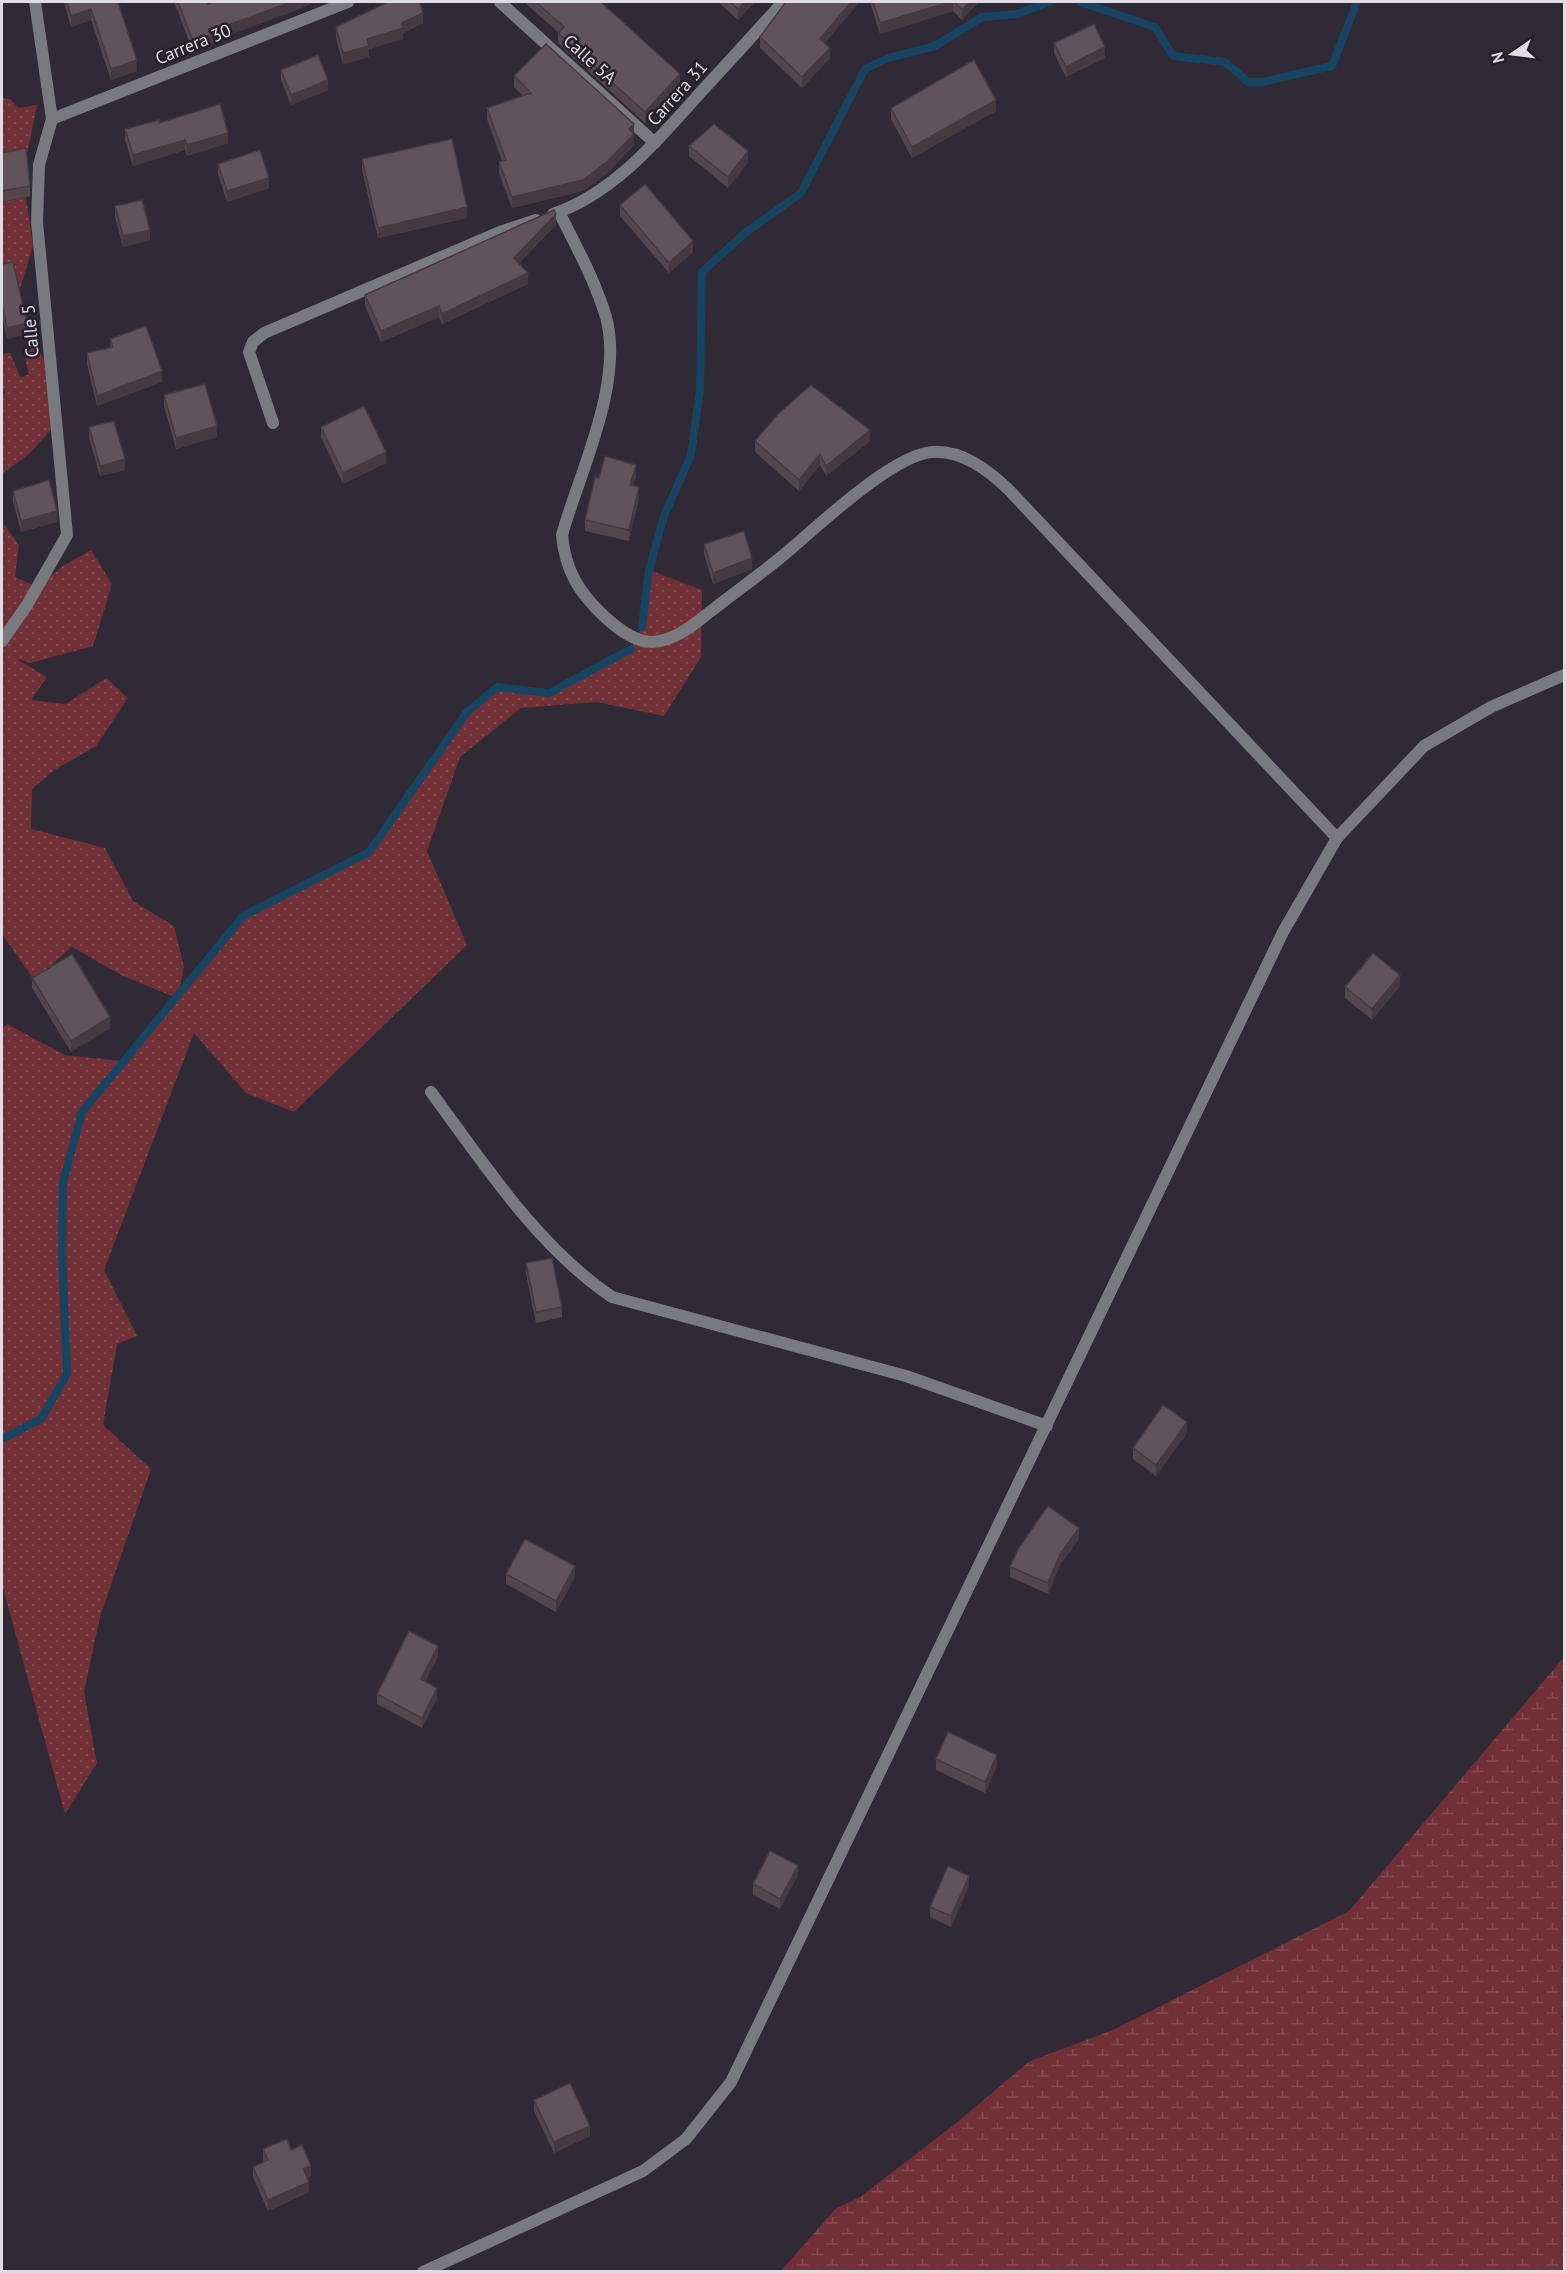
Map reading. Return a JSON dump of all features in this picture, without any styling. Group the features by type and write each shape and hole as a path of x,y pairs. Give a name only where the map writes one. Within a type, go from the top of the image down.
{"street":[{"name":"Calle 5","path":"2,641 27,605 68,535 37,222 39,165 52,119 35,2"},
{"name":"Carrera 30","path":"52,119 348,2"},
{"name":"Calle 5A","path":"500,2 655,143"},
{"name":"Carrera 31","path":"273,423 249,352 253,342 264,333 500,232 559,212 588,198 612,181 655,143 783,2"},
{"path":"559,212 589,272 606,317 610,341 610,376 562,535 563,556 581,592 608,620 631,636 649,642 678,636 778,559 862,488 912,457 932,452 947,453 987,469 1008,489 1337,838"},
{"path":"423,2271 643,2171 686,2139 731,2082 1283,932 1337,838 1424,746 1491,707 1564,675"},
{"path":"431,1092 507,1197 588,1281 612,1297 906,1376 1047,1426"}],"green space":[{"path":"2,98 10,99 19,108 37,105 26,159 2,163"},
{"path":"26,197 33,246 18,295 2,298 2,202"},
{"path":"34,345 41,353 48,374 51,430 29,454 2,474 2,395 6,392 2,391 2,354 10,353 21,378 29,374 24,353"},
{"path":"4,524 19,545 15,577 37,587 63,566 91,550 112,584 93,646 30,663 15,658 47,677 31,700 66,704 106,678 128,698 96,746 53,771 32,789 31,829 105,848 133,901 174,926 184,967 178,996 243,916 369,852 467,712 497,687 549,693 631,649 642,627 649,570 702,590 701,657 664,716 597,702 521,708 460,757 427,851 467,945 294,1112 246,1093 194,1033 104,1270 137,1336 117,1344 103,1425 151,1469 100,1617 84,1692 97,1763 65,1814 2,1585 2,1029 7,1024 65,1055 121,1061 177,998 123,976 72,947 34,980 2,934 2,534"},
{"path":"1564,1657 1564,2271 781,2271 835,2209 860,2197 955,2124 1030,2061 1113,2030 1349,1911"}],"building":[{"path":"67,2 118,2 137,60 111,69 91,9 71,16"},
{"path":"178,2 207,2 208,4 214,2 291,2 217,29 218,32 193,41"},
{"path":"388,2 420,2 423,13 402,23 403,28 367,39 369,46 343,53 336,27"},
{"path":"536,2 601,2 680,74 645,112 558,33 564,27"},
{"path":"730,2 745,2 738,9"},
{"path":"786,2 851,2 820,39 830,48 802,77 760,37"},
{"path":"873,2 950,2 880,23"},
{"path":"954,2 970,2 962,9"},
{"path":"1094,24 1105,47 1066,67 1054,43"},
{"path":"546,44 634,124 629,129 634,134 608,161 583,180 512,197 499,162 506,160 487,108 531,93 514,76"},
{"path":"318,55 328,80 291,95 281,70"},
{"path":"974,60 996,100 912,147 891,108"},
{"path":"220,104 228,133 187,145 185,140 133,155 125,129 159,120 159,123"},
{"path":"714,124 748,151 728,177 689,146"},
{"path":"452,139 467,207 378,228 362,159"},
{"path":"26,148 30,186 2,191 2,153"},
{"path":"260,150 269,178 227,191 218,164"},
{"path":"645,184 693,241 669,263 620,205"},
{"path":"142,200 150,230 123,236 115,206"},
{"path":"554,210 556,214 514,258 528,273 442,314 439,306 381,331 365,295"},
{"path":"13,262 27,323 7,328 2,304 2,264"},
{"path":"146,326 162,371 97,396 87,353 113,347 110,339"},
{"path":"205,384 217,426 176,438 164,395"},
{"path":"811,385 870,430 826,466 820,454 799,480 755,441 778,414"},
{"path":"364,406 386,452 343,473 321,427"},
{"path":"114,421 125,459 100,466 89,427"},
{"path":"605,456 636,465 630,485 639,487 629,530 585,520 595,477 599,478"},
{"path":"49,480 57,511 21,521 13,491"},
{"path":"744,531 752,558 713,573 704,544"},
{"path":"1373,953 1400,975 1372,1009 1345,987"},
{"path":"72,954 110,1017 71,1041 32,978"},
{"path":"552,1258 562,1307 536,1312 526,1263"},
{"path":"1163,1405 1187,1422 1156,1465 1133,1448"},
{"path":"1048,1506 1079,1528 1060,1554 1048,1583 1010,1567 1018,1549"},
{"path":"525,1539 575,1566 556,1601 506,1574"},
{"path":"409,1631 438,1646 421,1679 437,1688 422,1718 377,1694"},
{"path":"948,1732 997,1755 985,1782 936,1759"},
{"path":"770,1851 798,1865 780,1899 753,1884"},
{"path":"948,1866 969,1876 951,1916 930,1907"},
{"path":"570,2083 590,2126 554,2142 534,2100"},
{"path":"287,2139 291,2150 302,2145 311,2166 303,2169 309,2182 268,2200 253,2167 268,2160 263,2149"}],"waterway":[{"path":"642,627 649,570 664,516 691,455 700,389 702,272 745,233 801,193 865,69 888,58 935,46 982,17 1017,14 1049,2"},
{"path":"1080,2 1155,27 1173,56 1225,62 1248,82 1262,82 1332,66 1357,2"},
{"path":"2,1439 41,1419 67,1374 62,1254 63,1182 82,1112 243,916 369,852 467,712 497,687 549,693 631,649"}]}
